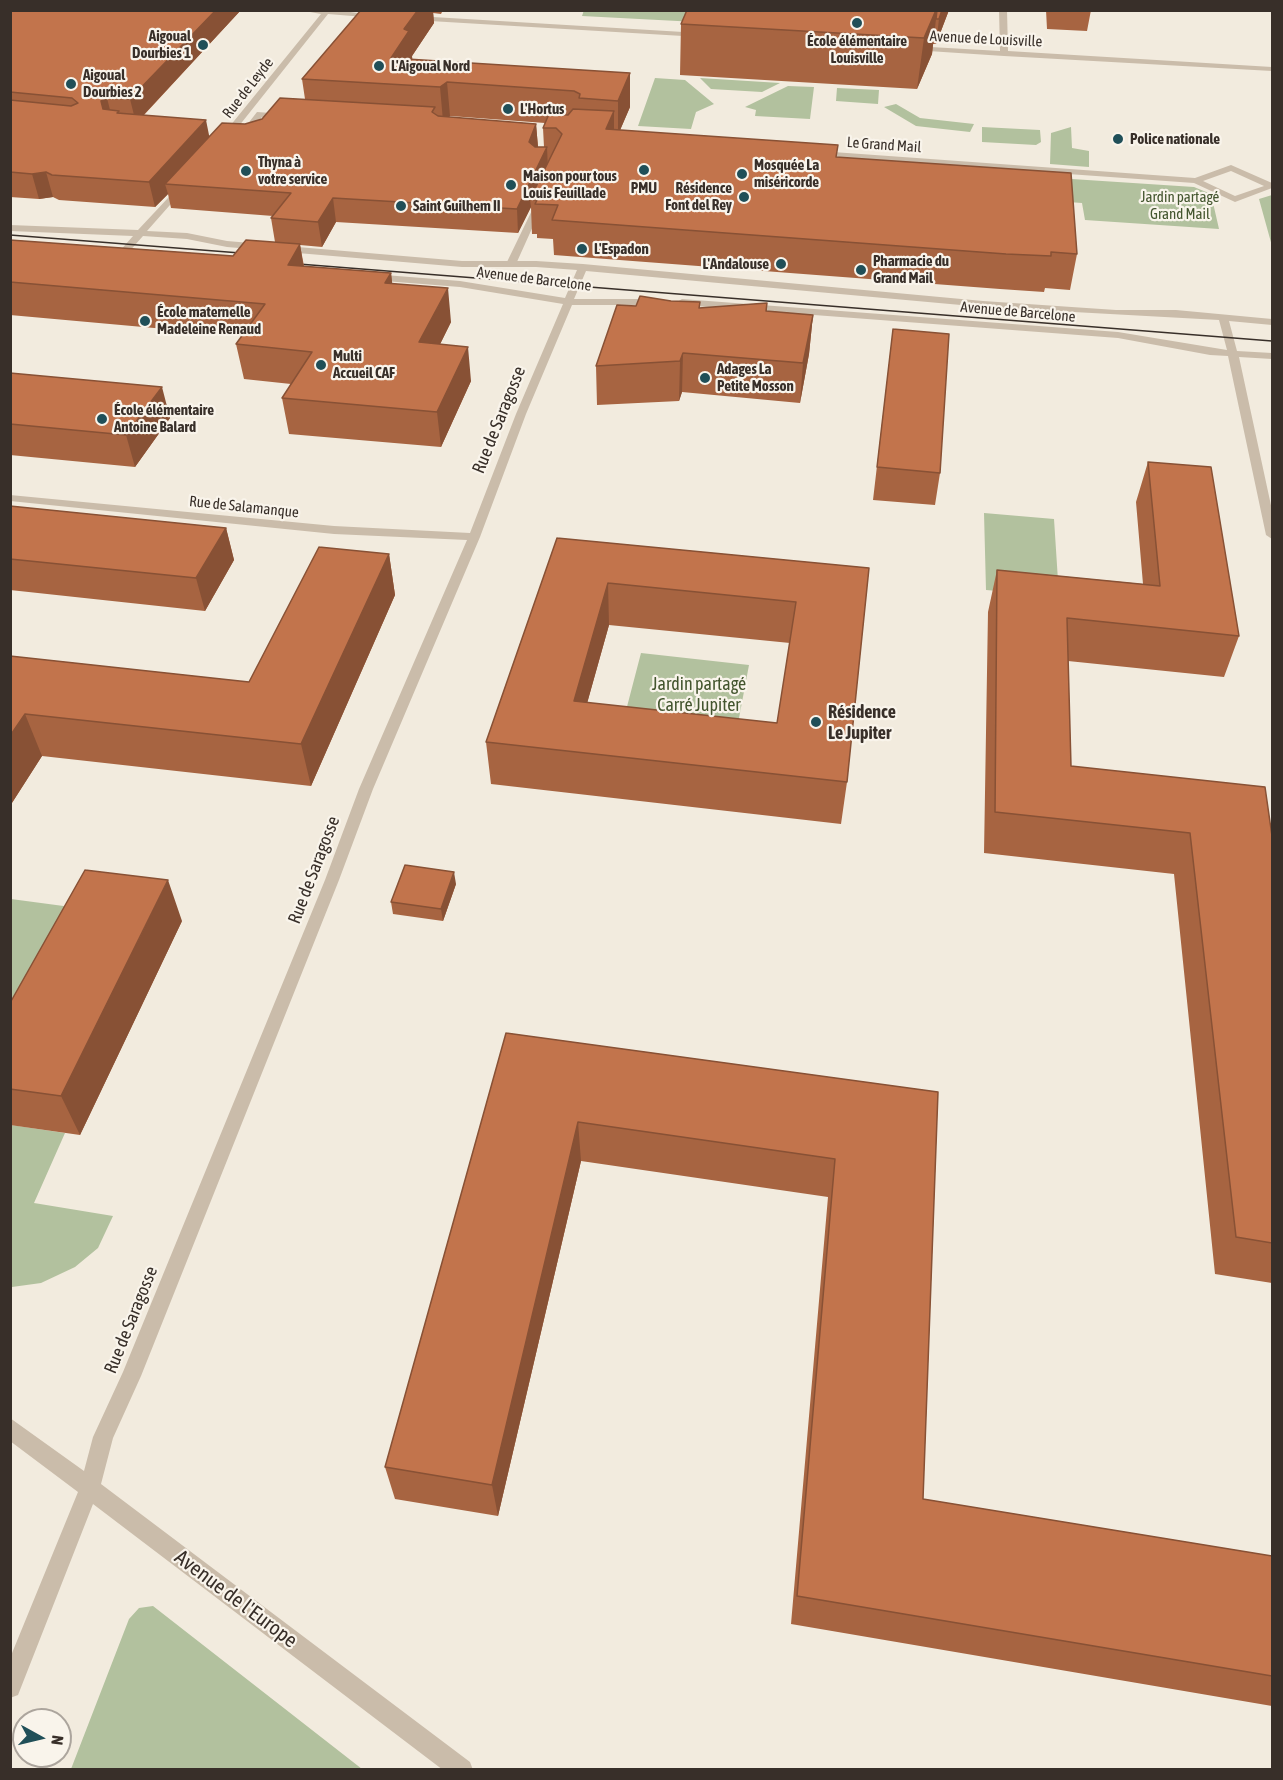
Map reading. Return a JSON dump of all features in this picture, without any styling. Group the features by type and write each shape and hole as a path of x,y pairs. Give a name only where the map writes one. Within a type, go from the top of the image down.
{"street":[{"path":"302,10 385,16"},
{"path":"1004,10 1004,54"},
{"name":"Rue de Leyde","path":"215,149 327,11"},
{"path":"404,17 706,36"},
{"name":"Avenue de Louisville","path":"907,48 1272,69"},
{"path":"247,130 260,114 290,116"},
{"name":"Le Grand Mail","path":"806,153 1196,181 1235,199 1272,186"},
{"name":"Le Grand Mail","path":"1196,181 1231,168 1272,186"},
{"path":"116,261 192,175"},
{"path":"511,264 542,199"},
{"name":"Avenue de Barcelone","path":"10,228 187,236 227,244 462,264 583,267 983,304 1272,322"},
{"name":"Rue de Saragosse","path":"10,1687 88,1489 103,1437 131,1376 332,880 366,789 474,537 521,414 583,267"},
{"name":"Avenue de Barcelone","path":"356,276 460,284 569,302 674,301 1118,335 1199,350 1272,356"},
{"path":"1223,318 1233,354 1272,535"},
{"name":"Rue de Salamanque","path":"10,498 325,530 474,537"},
{"name":"Avenue de l'Europe","path":"10,1428 462,1770"}],"green space":[{"path":"584,10 740,11 735,24 582,16"},
{"path":"655,78 685,80 714,104 696,112 691,129 638,126"},
{"path":"700,78 780,83 762,92 711,89"},
{"path":"788,86 814,87 810,119 755,116 756,110 745,107"},
{"path":"837,88 879,90 878,104 836,101"},
{"path":"896,104 920,118 974,124 970,132 916,126 884,107"},
{"path":"982,127 1040,130 1041,142 1036,145 982,142"},
{"path":"1071,127 1072,148 1089,151 1089,167 1050,164 1051,133"},
{"name":"Jardin partagé Grand Mail","path":"1026,176 1194,187 1211,194 1219,229 1085,220 1082,203 1041,200"},
{"path":"1272,195 1272,246 1259,199"},
{"path":"984,513 1054,519 1059,596 986,590"},
{"name":"Jardin partagé Carré Jupiter","path":"641,653 749,665 736,734 623,722"},
{"path":"11,899 101,911 11,1043"},
{"path":"11,1125 65,1133 34,1203 113,1216 98,1248 75,1267 41,1283 12,1287"},
{"path":"153,1606 362,1769 71,1769 129,1619 139,1608"}],"building":[{"path":"10,10 216,10 130,99 107,98 101,101 103,109 119,111 117,113 206,120 149,182 52,175 46,172 32,174 10,172 10,100 71,106 78,103 72,98 10,92"},
{"path":"361,10 418,10 404,29 409,31 391,58 630,73 618,101 579,98 580,94 574,91 447,82 440,87 302,79"},
{"name":"École élémentaire Louisville","path":"687,10 936,10 924,38 681,24"},
{"path":"937,10 942,10 939,19 936,19"},
{"path":"280,98 435,107 432,112 438,116 536,124 529,142 535,147 547,147 517,209 333,198 318,222 271,218 291,193 165,184 222,123 245,124 262,119"},
{"path":"573,109 614,111 606,129 838,145 836,157 1071,173 1077,254 1051,252 1051,256 1006,254 552,220 558,205 535,204 537,200 530,199 562,134 556,128 543,128 549,114 568,115"},
{"path":"10,240 233,256 246,240 300,244 288,265 391,273 385,283 448,288 419,342 468,347 437,412 282,398 312,352 236,344 265,304 10,282"},
{"path":"640,296 671,301 700,302 699,308 767,303 766,311 813,315 803,363 683,353 680,361 596,366 617,305 636,306"},
{"path":"893,329 949,334 940,473 877,467"},
{"path":"10,373 162,387 126,435 10,424"},
{"path":"1148,462 1211,467 1239,636 1067,618 1071,766 1265,787 1272,836 1272,1243 1236,1237 1190,833 995,812 997,570 1160,586"},
{"path":"10,506 226,528 196,578 10,559"},
{"path":"557,538 869,568 847,782 486,742","holes":["608,583 796,602 777,723 574,701"]},
{"path":"319,547 389,554 301,744 25,714 10,736 10,656 249,682"},
{"path":"405,865 454,872 441,909 391,902"},
{"path":"85,870 168,880 61,1096 10,1089 10,1003"},
{"path":"506,1033 938,1092 923,1499 1272,1556 1272,1676 797,1596 835,1159 578,1122 492,1485 385,1467"}],"tram line":[{"path":"10,235 253,254"},
{"path":"286,263 1272,341"}],"place":[{"name":"École élémentaire Louisville","path":"857,23"},
{"name":"Aigoual Dourbies 1","path":"203,45"},
{"name":"L'Aigoual Nord","path":"379,66"},
{"name":"Aigoual Dourbies 2","path":"71,84"},
{"name":"L'Hortus","path":"508,109"},
{"name":"Police nationale","path":"1118,139"},
{"name":"PMU","path":"644,170"},
{"name":"Thyna à votre service","path":"246,171"},
{"name":"Mosquée La miséricorde","path":"742,174"},
{"name":"Maison pour tous Louis Feuillade","path":"511,185"},
{"name":"Résidence Font del Rey","path":"744,197"},
{"name":"Saint Guilhem II","path":"401,206"},
{"name":"L'Espadon","path":"582,249"},
{"name":"L'Andalouse","path":"781,264"},
{"name":"Pharmacie du Grand Mail","path":"861,270"},
{"name":"École maternelle Madeleine Renaud","path":"145,321"},
{"name":"Multi Accueil CAF","path":"321,365"},
{"name":"Adages La Petite Mosson","path":"705,378"},
{"name":"École élémentaire Antoine Balard","path":"102,419"},
{"name":"Résidence Le Jupiter","path":"816,722"}]}
